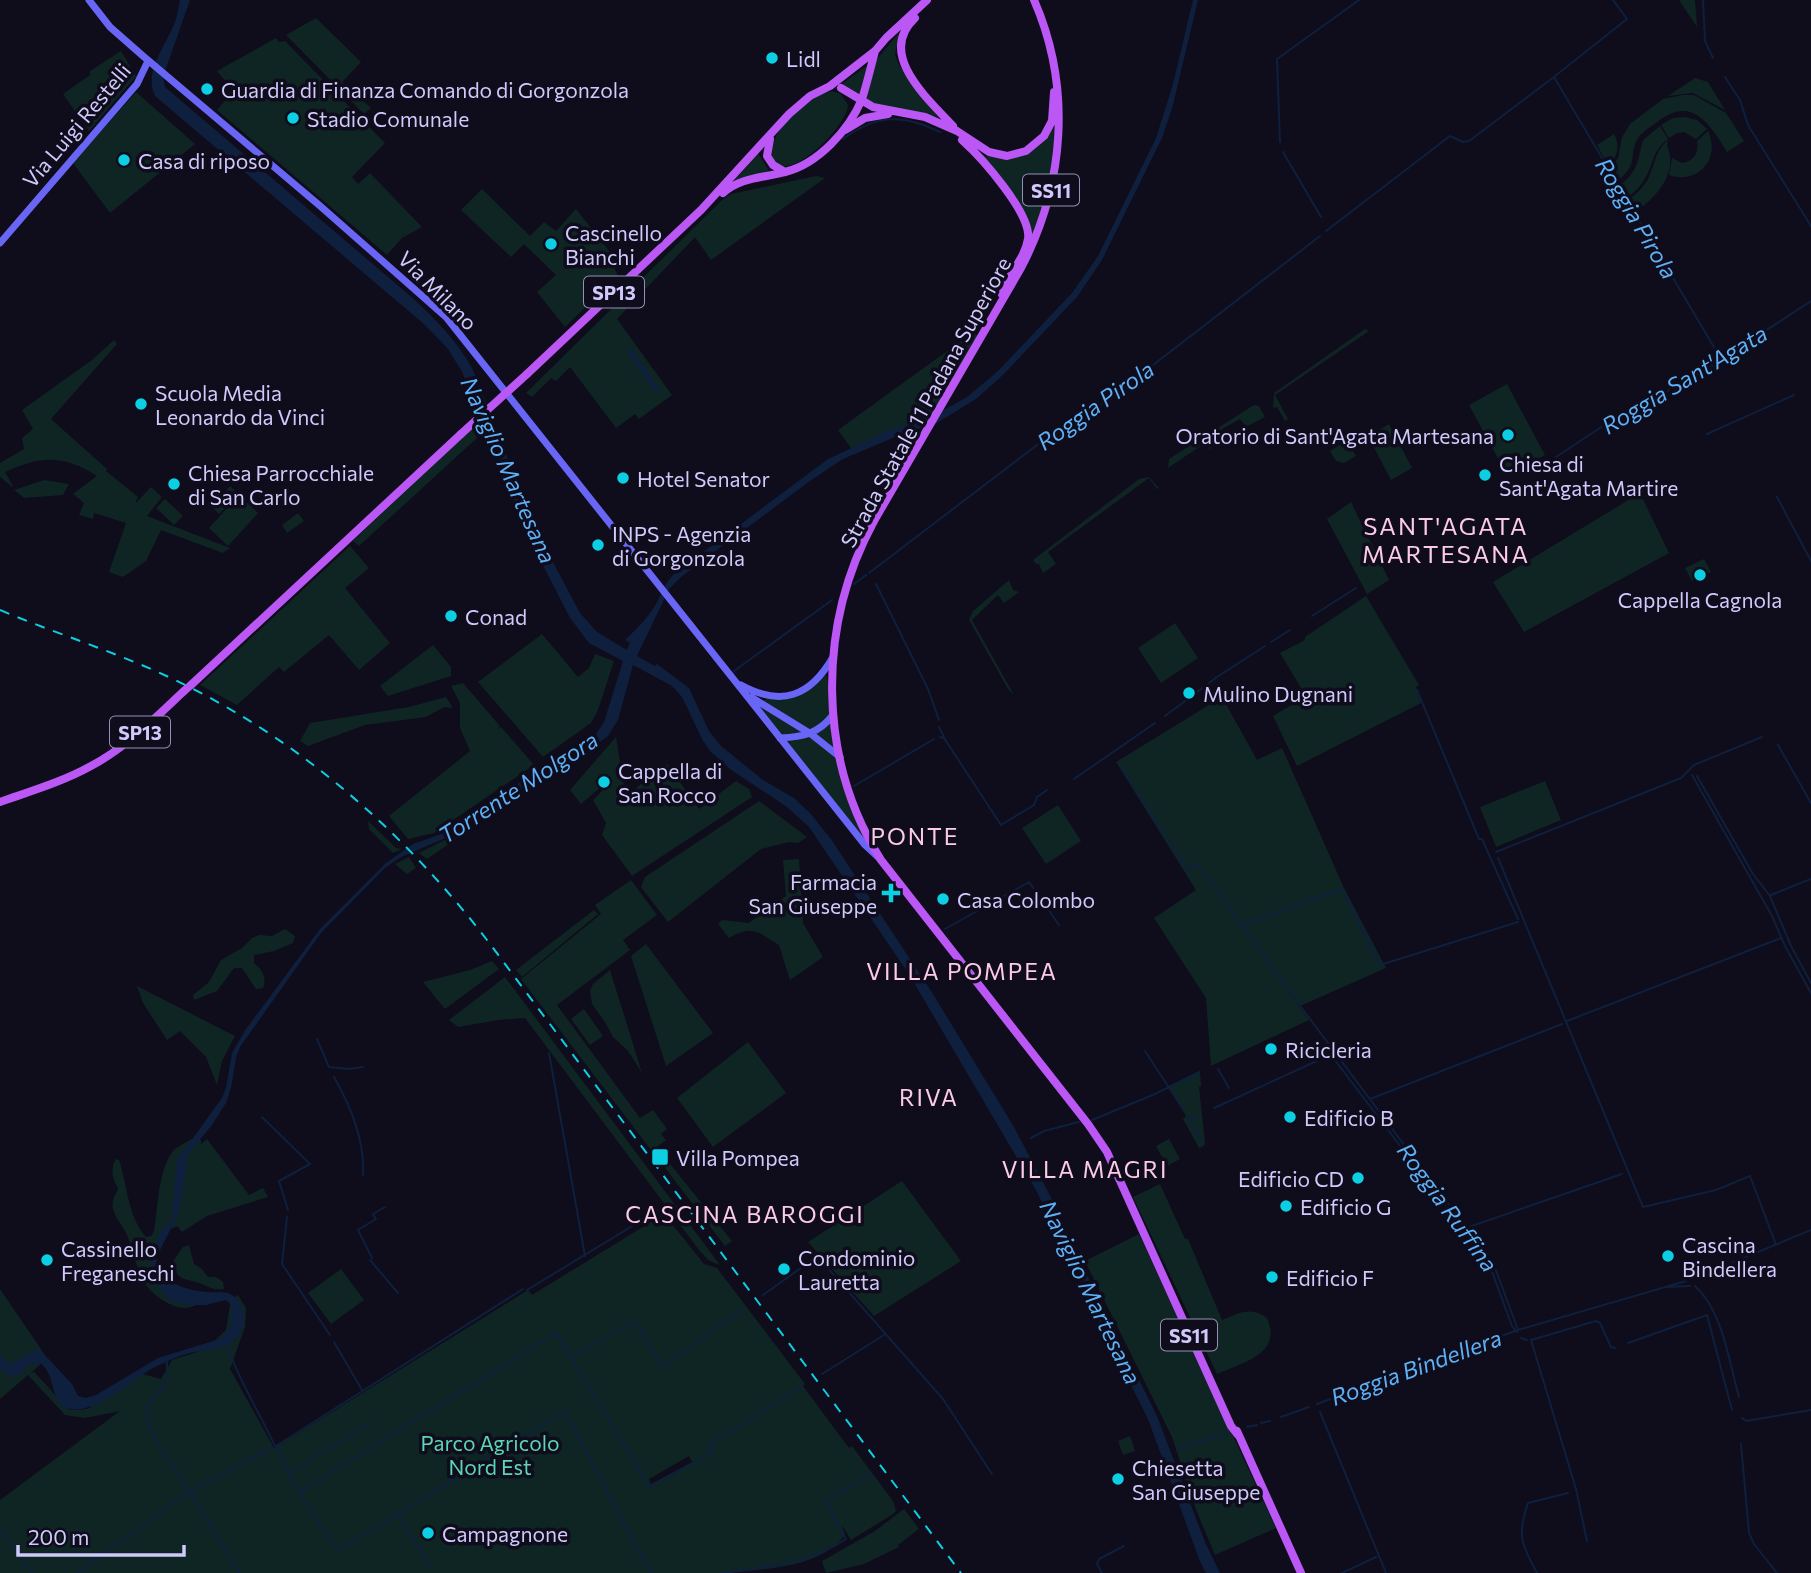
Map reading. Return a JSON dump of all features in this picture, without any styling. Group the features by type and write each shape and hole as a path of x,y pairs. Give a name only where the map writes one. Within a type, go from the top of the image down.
{"main road":[{"name":"SP13","path":"0,802 64,779 128,743 701,210 789,114 810,96 830,86 875,51 927,0"},
{"path":"934,0 909,24 902,36 900,55 907,71 957,131"},
{"name":"Strada Statale 11 Padana Superiore","path":"881,860 859,818 840,757 833,715 832,657 839,612 859,551 927,429 998,311 1034,240 1051,187 1059,121 1054,58 1034,0"},
{"name":"SP13","path":"701,210 737,184 785,172 812,160 840,134 850,120 861,100 875,51"},
{"path":"830,86 841,88 873,107 925,117 957,131 994,153 1012,155 1034,147 1052,121 1054,58"},
{"path":"841,88 851,103 850,120"},
{"path":"840,134 865,118 902,113"},
{"path":"944,125 968,145 1016,202 1026,223 1027,244 1004,288 998,311"},
{"path":"773,133 767,156 773,165 785,172"},
{"name":"SS11","path":"881,860 1103,1145 1301,1573"}],"street":[{"name":"Via Milano","path":"89,0 110,27 443,314 743,692 756,704 865,845 881,860"},
{"name":"Via Luigi Restelli","path":"0,243 137,84 151,63"},
{"path":"736,682 764,695 792,694 816,682 832,657"},
{"path":"756,704 811,734 840,757"},
{"path":"780,738 800,738 811,734 833,715"}],"green space":[{"path":"1679,0 1695,0 1697,27"},
{"path":"316,18 361,62 342,82 371,108 364,114 286,35"},
{"path":"899,33 895,55 899,65 938,117 865,100 877,59"},
{"name":"Stadio Comunale","path":"276,38 279,42 285,41 385,143 352,177 358,184 370,173 422,227 402,238 387,255 217,110 230,95 231,88 217,71"},
{"path":"121,51 136,76 89,131 63,94 90,75 90,71"},
{"path":"868,65 859,94 844,85 843,83"},
{"path":"1695,78 1708,82 1725,110 1693,93 1668,96"},
{"path":"832,91 841,94 848,105 841,123 824,143 803,160 784,166 777,163 770,157 776,136 783,126 801,107"},
{"path":"136,92 195,144 110,213 73,163"},
{"path":"1694,95 1726,113 1744,141 1727,152 1715,133 1700,117 1682,111 1672,113 1648,128 1638,138 1629,169 1617,181 1609,168 1618,158 1622,137 1630,124 1663,99"},
{"path":"1673,118 1697,120 1707,129 1696,139 1684,132 1669,138 1661,125"},
{"path":"1054,123 1048,183 1041,213 1029,241 1030,231 980,156 1015,158"},
{"path":"1660,126 1668,139 1657,152 1648,174 1628,197 1620,185 1634,170 1643,140"},
{"path":"1708,131 1711,151 1704,167 1689,176 1669,175 1672,158 1682,163 1693,158 1697,141"},
{"path":"1614,134 1617,151 1608,166 1597,145"},
{"path":"1668,140 1670,165 1665,181 1655,195 1636,211 1629,199 1645,183 1657,154"},
{"path":"758,153 769,171 735,180"},
{"path":"816,176 825,178 711,260 695,237 617,319 672,395 639,419 635,414 616,428 570,367 556,381 551,378 532,397 526,393 722,200 731,194"},
{"path":"482,189 530,236 544,222 556,231 576,209 613,256 612,263 618,276 565,327 537,292 556,275 524,244 511,257 461,210"},
{"path":"1365,329 1369,331 1275,395 1288,419 1285,421 1277,407 1273,408 1274,393"},
{"path":"972,333 982,337 933,419 853,451 838,430"},
{"path":"114,340 117,344 51,419 138,497 135,504 151,487 162,497 147,516 230,548 223,553 161,530 146,561 123,577 109,572 126,523 94,513 93,519 79,515 84,503 73,494 97,476 73,464 41,460 5,472 12,487 0,477 0,463 24,449 22,438 33,429 22,410 92,360"},
{"path":"1507,384 1545,455 1507,475 1469,405"},
{"path":"1254,405 1259,406 1265,417 1246,427 1240,419 1222,429 1227,439 1209,449 1205,443 1168,468 1169,459"},
{"path":"1389,424 1412,468 1391,480 1368,436"},
{"path":"473,427 477,438 359,546 353,541"},
{"path":"1341,444 1350,446 1356,456 1344,463 1336,461 1330,451"},
{"path":"1149,477 1159,488 1157,489 1149,478 1048,552 1056,564 1043,573 1039,564 1033,560 1139,479"},
{"path":"44,480 69,484 63,495 24,498 14,490"},
{"path":"230,486 239,494 219,514 211,506"},
{"path":"1640,493 1669,553 1524,632 1493,582"},
{"path":"239,495 258,513 228,546 209,528"},
{"path":"165,499 183,516 174,525 156,508"},
{"path":"1351,502 1389,580 1367,594 1327,519"},
{"path":"298,513 304,521 287,533 282,525"},
{"path":"350,546 369,568 345,588 390,643 359,670 329,635 284,672 279,667 237,705 200,685"},
{"path":"1704,559 1711,572 1692,581 1685,568"},
{"path":"1009,580 1013,590 1019,592 1004,603 998,595 972,620 1014,695 969,620 973,611"},
{"path":"1366,596 1419,685 1416,687 1421,703 1297,766 1273,716 1302,699 1297,691 1301,688 1280,653 1305,640 1305,637"},
{"path":"1175,623 1198,658 1161,683 1138,648"},
{"path":"542,634 578,677 589,668 595,654 614,661 591,723 543,757 478,682"},
{"path":"433,645 451,667 451,676 388,696 380,686"},
{"path":"826,675 838,763 870,846 758,706 767,698 778,699"},
{"path":"463,683 500,726 497,729 501,727 534,765 434,833 408,839 389,816 470,751 460,728 460,703 451,686"},
{"path":"446,697 453,708 444,707 426,717 365,725 308,746 300,741 310,723 409,707"},
{"path":"1222,697 1257,760 1282,748 1344,888 1386,968 1300,1006 1284,985 1309,1020 1211,1066 1206,998 1154,918 1196,890 1116,762"},
{"path":"616,737 624,788 628,794 667,764 699,809 736,781 749,789 752,797 632,876 602,835 606,823 593,800 611,782 608,778 601,778 599,780 602,786 581,804 570,790"},
{"path":"1545,781 1561,820 1496,847 1480,807"},
{"path":"759,801 807,837 798,843 789,842 761,849 668,922 641,887 645,877"},
{"path":"1058,805 1081,841 1046,864 1022,828"},
{"path":"368,821 396,848 402,849 393,853 369,829"},
{"path":"482,821 427,859 419,853"},
{"path":"409,857 416,868 407,874 395,864"},
{"path":"799,859 803,923 823,957 790,980 779,945 755,931 744,931 729,938 718,924 722,920 749,923 786,896 783,860"},
{"path":"631,880 657,915 623,940 630,950 557,1005 640,1118 653,1110 667,1129 661,1134 666,1140 657,1147 659,1150 654,1154 521,979 601,914 595,905"},
{"path":"594,910 598,914 522,977 516,970"},
{"path":"285,929 295,936 293,943 254,955 254,963 262,971 264,978 263,988 256,989 242,968 234,968 217,991 194,1000 193,995 209,982 221,960 242,948 252,938 259,935 272,936"},
{"path":"646,944 713,1033 666,1066 631,956"},
{"path":"492,961 499,969 445,1009 423,982 470,970"},
{"path":"610,970 642,1073 628,1051 613,1037 592,1004 590,991 593,984"},
{"path":"505,977 720,1265 708,1260 699,1250 525,1018 458,1027 449,1020"},
{"path":"137,986 235,1036 222,1061 217,1085 206,1057 180,1031 167,1040 143,1003"},
{"path":"584,1009 603,1036 590,1045 571,1019"},
{"path":"748,1042 786,1093 713,1147 677,1098"},
{"path":"1200,1071 1199,1087 1205,1142 1204,1146 1199,1148 1183,1119 1186,1116 1169,1088"},
{"path":"191,1139 201,1140 201,1144 207,1139 249,1195 263,1188 268,1197 207,1216 182,1232 177,1226 162,1234 156,1251 156,1267 166,1286 197,1304 183,1308 159,1298 143,1280 126,1233 113,1209 118,1188 112,1170 116,1159 119,1160 135,1219 146,1237 151,1236 162,1175 170,1155"},
{"path":"1169,1139 1180,1159 1167,1166 1156,1146"},
{"path":"667,1160 732,1241 725,1246 662,1164"},
{"path":"902,1181 961,1261 874,1316 808,1242"},
{"path":"1160,1184 1185,1239 1188,1239 1222,1320 1239,1313 1255,1312 1267,1318 1271,1330 1270,1340 1258,1355 1217,1374 1133,1197"},
{"name":"Parco Agricolo Nord Est","path":"664,1214 704,1264 717,1268 805,1384 803,1386 849,1448 852,1446 893,1501 896,1511 851,1540 842,1525 845,1535 834,1546 808,1560 731,1573 0,1573 0,1500 120,1411 85,1418 65,1415 28,1375 0,1399 0,1289 47,1358 30,1374 34,1372 62,1405 74,1410 90,1408 103,1391 139,1373 161,1379 172,1360 206,1349 226,1330 231,1299 238,1295 246,1308 245,1327 230,1369 274,1448 528,1290 532,1295","holes":["689,1456 692,1462 651,1484 649,1479"]},
{"path":"1139,1234 1276,1528 1215,1555 1197,1512 1172,1437 1085,1261"},
{"path":"189,1245 194,1264 208,1277 216,1277 223,1282 224,1289 213,1288 177,1274 174,1260 183,1247"},
{"path":"341,1269 364,1300 331,1324 308,1293"},
{"path":"1130,1436 1135,1451 1123,1455 1118,1441"},
{"path":"904,1509 919,1529 898,1545 899,1547 864,1564 826,1573 822,1561 875,1531"}],"water":[{"name":"Naviglio Martesana","path":"180,0 190,0 163,77 165,87 415,300 454,342 473,370 537,532 580,613 597,632 627,650 630,643 625,640 650,613 674,574 828,459 890,430 931,417 967,397 998,371 1072,293 1098,256 1156,138 1173,84 1193,0 1198,0 1173,105 1162,138 1102,260 1077,297 1004,374 976,399 937,423 907,432 843,459 682,576 669,589 637,656 655,666 657,664 689,688 709,731 721,746 763,780 794,798 810,813 831,839 933,994 1014,1127 1053,1201 1157,1416 1205,1542 1220,1573 1206,1573 1199,1559 1148,1419 1037,1192 910,976 809,827 787,807 730,769 710,751 682,697 672,686 633,665 618,720 608,736 590,750 499,803 455,834 401,857 385,868 321,933 240,1047 226,1103 188,1154 179,1213 156,1258 163,1274 176,1284 192,1290 233,1295 241,1306 244,1320 237,1338 222,1347 190,1353 163,1363 103,1401 80,1409 70,1409 59,1402 49,1375 40,1363 30,1364 16,1376 5,1373 0,1368 0,1354 11,1364 37,1349 72,1384 78,1396 86,1398 96,1395 158,1358 226,1337 233,1332 236,1314 226,1300 206,1305 171,1301 157,1286 150,1257 160,1233 172,1219 177,1160 222,1098 232,1053 246,1029 320,929 386,863 413,844 447,832 489,801 594,737 604,722 623,661 589,643 570,618 528,536 462,372 448,349 425,325 155,96 152,87 153,70 174,24"},
{"path":"631,348 660,390 656,393 627,351"}],"waterway":[{"path":"1280,142 1277,59 1359,0"},
{"name":"Roggia Pirola","path":"1555,76 1627,19 1613,0"},
{"name":"Roggia Pirola","path":"1703,0 1705,41 1713,58"},
{"name":"Roggia Pirola","path":"1326,231 1450,136 1463,142 1469,141 1554,77 1721,359"},
{"name":"Roggia Pirola","path":"1725,77 1740,100 1748,125 1811,226"},
{"path":"843,139 867,125 890,119 914,122 940,132"},
{"path":"1283,152 1321,217"},
{"name":"Roggia Pirola","path":"869,573 1058,429 1104,403 1320,236"},
{"name":"Roggia Sant'Agata","path":"1556,457 1627,410 1687,382 1811,301"},
{"path":"1707,434 1794,395"},
{"path":"1777,497 1811,561"},
{"name":"Roggia Pirola","path":"854,584 866,575"},
{"path":"876,584 928,689 939,720"},
{"name":"Roggia Sant'Agata","path":"1312,616 1356,588"},
{"name":"Roggia Pirola","path":"734,671 832,600"},
{"name":"Roggia Sant'Agata","path":"1271,642 1290,630"},
{"name":"Roggia Sant'Agata","path":"1165,716 1217,677 1265,646"},
{"path":"1417,690 1479,839 1482,839 1518,919"},
{"name":"Roggia Sant'Agata","path":"1074,779 1155,723"},
{"path":"939,727 944,737"},
{"name":"Roggia Sant'Agata","path":"940,737 944,738 1001,825 1034,805 1037,797 1047,790"},
{"path":"1496,852 1681,778 1694,765 1762,737"},
{"name":"Roggia Sant'Agata","path":"854,786 934,739"},
{"path":"1778,745 1811,803"},
{"name":"Roggia Ruffina","path":"1121,767 1189,871 1198,864 1295,999 1494,1265 1518,1330 1686,1281"},
{"path":"1692,775 1772,916 1811,993"},
{"path":"1697,776 1753,874 1770,896 1791,946 1811,983"},
{"path":"1498,858 1643,1207 1716,1190 1750,1176 1776,1245"},
{"path":"1771,895 1811,879"},
{"name":"Roggia Ruffina","path":"945,929 1029,882 1059,925"},
{"path":"1243,925 1342,889 1380,965 1518,922"},
{"path":"1567,1021 1781,938"},
{"path":"1370,1099 1562,1024"},
{"path":"317,1039 329,1067"},
{"name":"Roggia Ruffina","path":"1145,1051 1183,1109"},
{"path":"549,1053 585,1256"},
{"name":"Roggia Ruffina","path":"1214,1108 1330,1055"},
{"name":"Roggia Ruffina","path":"1331,1055 1480,1251 1491,1269 1512,1326 1517,1332"},
{"path":"329,1067 363,1067"},
{"name":"Roggia Ruffina","path":"1218,1069 1229,1088"},
{"path":"1092,1120 1199,1072"},
{"path":"334,1077 355,1124 362,1150 363,1175"},
{"name":"Roggia Ruffina","path":"1190,1119 1199,1115"},
{"path":"262,1117 310,1164 279,1181 288,1210"},
{"path":"1188,1118 1202,1140"},
{"path":"1031,1138 1044,1131 1079,1122"},
{"path":"1466,1228 1622,1174"},
{"path":"372,1258 358,1230 376,1219 373,1214 385,1207"},
{"path":"527,1290 662,1208"},
{"path":"287,1217 282,1264 330,1335"},
{"name":"Roggia Ruffina","path":"1695,1278 1811,1230"},
{"path":"817,1256 943,1399 992,1474"},
{"path":"370,1260 398,1293"},
{"path":"763,1295 812,1260"},
{"name":"Roggia Ruffina","path":"1665,1287 1690,1286"},
{"path":"1695,1286 1705,1297 1719,1323 1739,1397"},
{"path":"276,1446 523,1289"},
{"name":"Torrente Molgora","path":"228,1339 237,1325 237,1308"},
{"path":"572,1356 635,1321 662,1367 743,1309"},
{"path":"1628,1343 1707,1315 1732,1410"},
{"path":"1587,1541 1576,1489 1531,1340 1596,1321 1600,1323 1611,1347 1615,1348"},
{"name":"Roggia Bindellera","path":"1317,1404 1515,1331"},
{"path":"301,1491 556,1333 650,1487 713,1452 709,1445 801,1387"},
{"path":"822,1374 884,1335"},
{"path":"1521,1338 1527,1340"},
{"path":"334,1342 362,1390"},
{"path":"227,1345 244,1385 298,1490 339,1550 565,1411 652,1573"},
{"path":"167,1362 167,1382 148,1405 147,1421 155,1439 239,1573"},
{"name":"Roggia Bindellera","path":"1281,1417 1309,1407"},
{"path":"1742,1418 1746,1421 1811,1410"},
{"path":"1320,1412 1386,1573"},
{"name":"Roggia Bindellera","path":"1261,1423 1270,1421"},
{"path":"291,1472 370,1423"},
{"name":"Roggia Bindellera","path":"1247,1427 1257,1425"},
{"name":"Roggia Bindellera","path":"1179,1448 1227,1433"},
{"path":"1741,1444 1749,1533 1754,1544 1777,1573"},
{"path":"77,1573 189,1492 272,1448"},
{"path":"722,1573 802,1559 846,1539 825,1500 872,1474"},
{"path":"1537,1573 1522,1539 1528,1503 1568,1493"},
{"path":"398,1515 431,1567"},
{"path":"0,1527 32,1573"},
{"path":"1102,1573 1097,1564 1099,1559 1124,1546"},
{"path":"1342,1573 1376,1557"}],"railway":[{"path":"0,610 152,669 219,703 305,759 384,825 420,861 487,940 961,1573"}],"place":[{"name":"Lidl","path":"772,58"},
{"name":"Guardia di Finanza Comando di Gorgonzola","path":"207,89"},
{"name":"Stadio Comunale","path":"293,118"},
{"name":"Casa di riposo","path":"124,160"},
{"name":"Cascinello Bianchi","path":"551,244"},
{"name":"Scuola Media Leonardo da Vinci","path":"141,404"},
{"name":"Oratorio di Sant'Agata Martesana","path":"1508,435"},
{"name":"Chiesa di Sant'Agata Martire","path":"1485,475"},
{"name":"Hotel Senator","path":"623,478"},
{"name":"Chiesa Parrocchiale di San Carlo","path":"174,484"},
{"name":"INPS - Agenzia di Gorgonzola","path":"598,545"},
{"name":"Cappella Cagnola","path":"1700,575"},
{"name":"Conad","path":"451,616"},
{"name":"Mulino Dugnani","path":"1189,693"},
{"name":"Cappella di San Rocco","path":"604,782"},
{"name":"Farmacia San Giuseppe","path":"891,893"},
{"name":"Casa Colombo","path":"943,899"},
{"name":"Ricicleria","path":"1271,1049"},
{"name":"Edificio B","path":"1290,1117"},
{"name":"Villa Pompea","path":"660,1157"},
{"name":"Edificio CD","path":"1358,1178"},
{"name":"Edificio G","path":"1286,1206"},
{"name":"Cascina Bindellera","path":"1668,1256"},
{"name":"Cassinello Freganeschi","path":"47,1260"},
{"name":"Condominio Lauretta","path":"784,1269"},
{"name":"Edificio F","path":"1272,1277"},
{"name":"Chiesetta San Giuseppe","path":"1118,1479"},
{"name":"Campagnone","path":"428,1533"}],"district":[{"name":"SANT'AGATA MARTESANA","path":"1446,539"},
{"name":"PONTE","path":"915,836"},
{"name":"VILLA POMPEA","path":"962,971"},
{"name":"RIVA","path":"929,1097"},
{"name":"VILLA MAGRI","path":"1085,1169"},
{"name":"CASCINA BAROGGI","path":"745,1214"}]}
